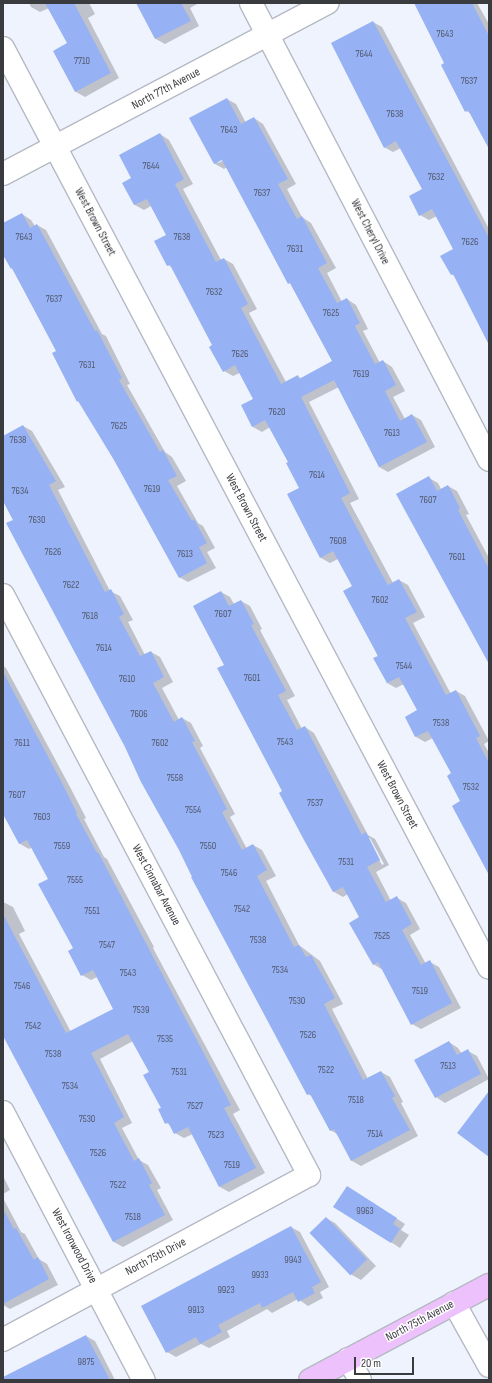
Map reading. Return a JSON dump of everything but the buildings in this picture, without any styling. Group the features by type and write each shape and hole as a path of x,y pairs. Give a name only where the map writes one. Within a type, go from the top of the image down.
{"main road":[{"name":"North 75th Avenue","path":"310,1380 489,1285"}],"street":[{"name":"West Cheryl Drive","path":"251,3 489,460"},
{"name":"North 77th Avenue","path":"3,174 328,3"},
{"name":"West Brown Street","path":"3,48 489,968"},
{"name":"West Cinnabar Avenue","path":"3,595 309,1175"},
{"name":"West Ironwood Drive","path":"3,1112 144,1380"},
{"name":"North 75th Drive","path":"3,1340 309,1175"},
{"path":"454,1303 489,1366"},
{"path":"348,1359 360,1380"}]}
